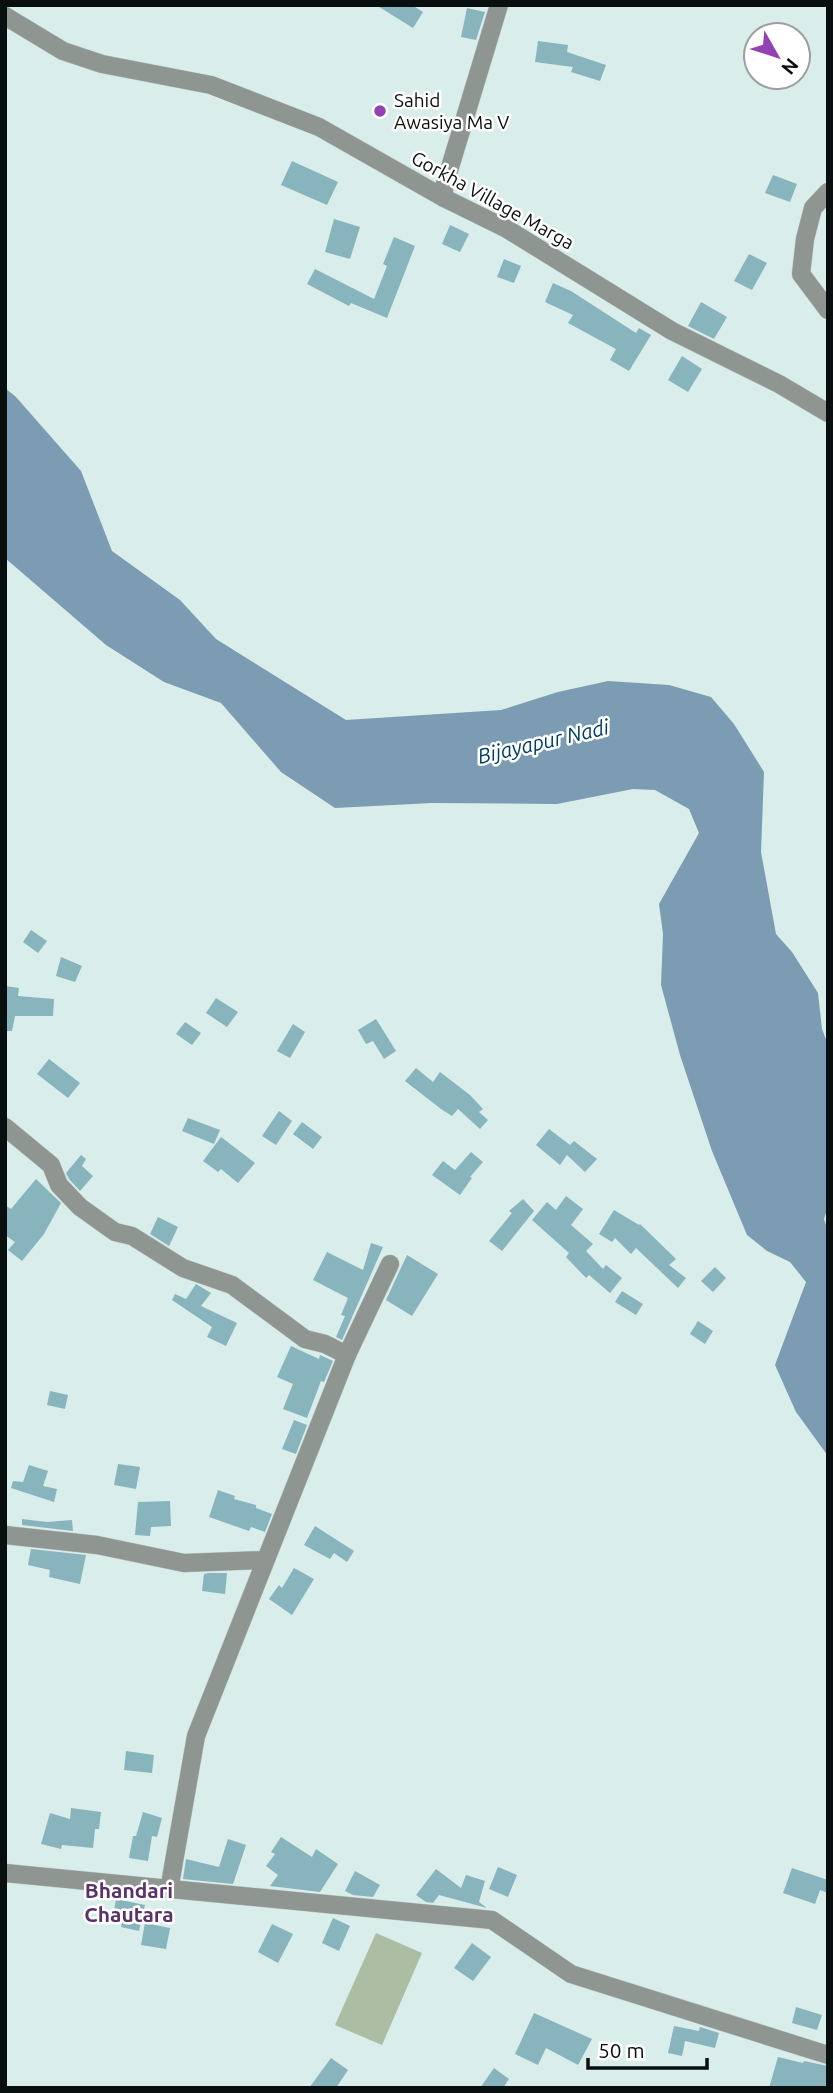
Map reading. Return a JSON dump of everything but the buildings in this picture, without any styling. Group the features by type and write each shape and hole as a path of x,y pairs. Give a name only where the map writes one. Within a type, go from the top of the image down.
{"street":[{"path":"444,198 444,187 499,5"},
{"name":"Gorkha Village Marga","path":"5,16 63,51 102,64 211,85 306,122 444,198 507,229 671,331 779,384 828,414"},
{"path":"828,192 813,208 805,239 801,274 828,310"},
{"path":"5,1127 51,1165 59,1185 80,1208 115,1232 132,1236 183,1268 232,1285 305,1339 325,1344 347,1355"},
{"path":"169,1890 196,1736 347,1355 390,1264"},
{"path":"5,1535 97,1545 184,1563 265,1560"},
{"path":"5,1873 492,1920 571,1974 828,2054"}],"green space":[{"path":"376,1933 422,1953 382,2045 335,2025"}],"water":[{"name":"Bijayapur Nadi","path":"5,388 81,471 112,551 180,600 216,639 346,720 501,710 558,692 608,681 669,685 711,697 734,724 764,772 761,852 776,934 792,952 818,993 822,1029 828,1045 828,1207 824,1219 828,1231 828,1456 796,1412 775,1365 806,1282 790,1262 767,1251 747,1235 712,1151 680,1055 661,985 663,934 659,904 699,833 689,809 655,790 633,789 557,804 432,803 335,808 281,772 221,703 164,682 106,645 5,558"}],"place":[{"name":"Sahid Awasiya Ma V","path":"380,111"}],"district":[{"name":"Bhandari Chautara","path":"129,1902"}]}
